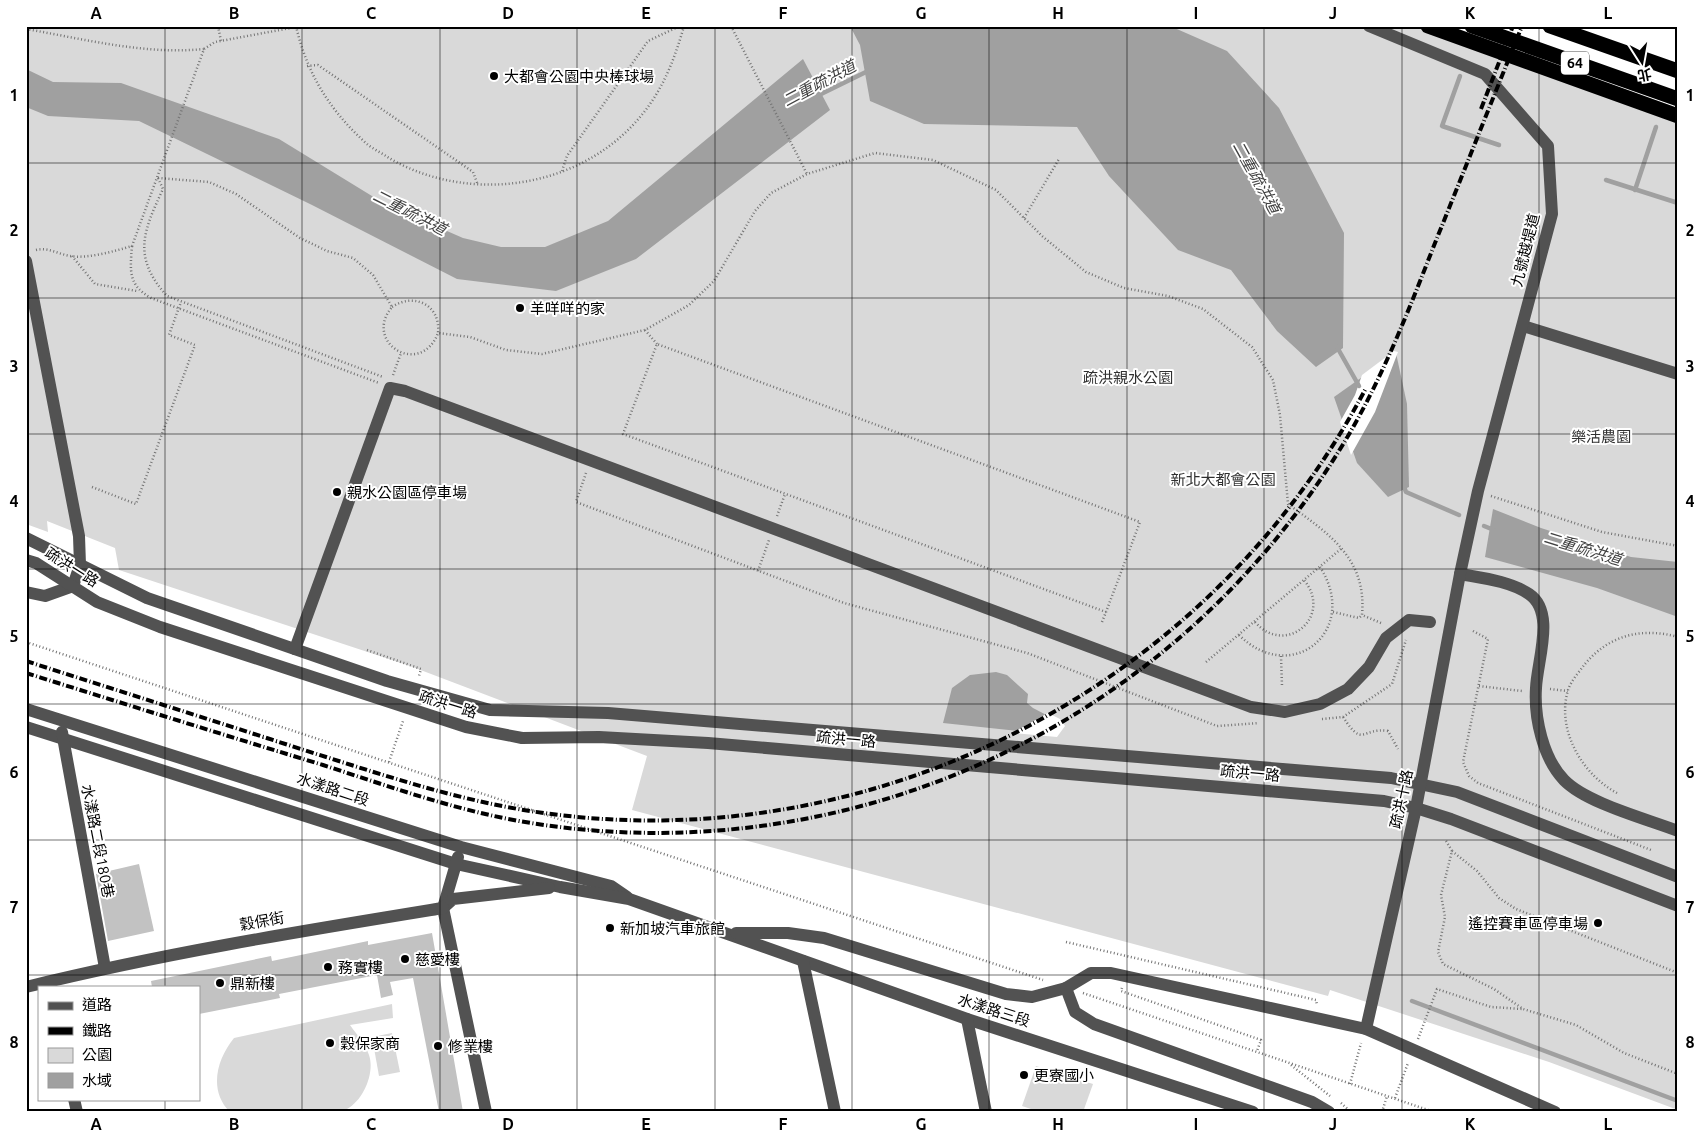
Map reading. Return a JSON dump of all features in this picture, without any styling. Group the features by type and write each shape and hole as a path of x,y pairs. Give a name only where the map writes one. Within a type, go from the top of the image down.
{"highway":[{"path":"1428,26 1678,116"},
{"name":"64","path":"1472,26 1678,99"},
{"name":"64","path":"1550,26 1678,71"}],"street":[{"name":"九號越堤道","path":"1369,26 1485,74 1548,146 1552,214 1478,491 1460,574"},
{"path":"26,261 79,536 80,565 73,586 45,596 26,592"},
{"path":"1523,326 1678,374"},
{"path":"295,650 390,388 406,391 1251,707 1285,712 1320,704 1348,688 1369,667 1386,638 1409,620 1430,622"},
{"name":"疏洪一路","path":"26,538 147,598 387,681 490,710 618,714 1391,778 1456,792 1678,878"},
{"name":"疏洪一路","path":"26,560 36,563 97,602 160,627 492,734 522,738 599,736 718,744 1384,801 1416,808 1678,906"},
{"path":"1460,574 1508,584 1530,594 1540,610 1544,628 1536,690 1540,730 1548,757 1564,780 1590,798 1678,831"},
{"name":"疏洪十路","path":"1366,1029 1421,784 1460,574"},
{"name":"水漾路二段","path":"29,709 61,721 461,848 612,886 629,899"},
{"name":"水漾路二段180巷","path":"61,721 62,738 105,968"},
{"name":"水漾路二段","path":"26,726 456,864 560,887 629,899 726,933"},
{"path":"461,848 443,908 486,1112"},
{"name":"穀保街","path":"26,987 47,984 105,968 261,937 443,908 453,899 560,887"},
{"path":"726,933 788,933 824,938 1006,994 1032,997 1071,990 1091,973 1111,973 1366,1029 1556,1112"},
{"name":"水漾路三段","path":"726,933 967,1019 1253,1112"},
{"path":"804,961 835,1112"},
{"path":"1071,990 1075,1012 1094,1024 1312,1102 1329,1112"},
{"path":"967,1019 986,1112"}],"path":[{"path":"218,26 221,41"},
{"path":"562,172 567,156 648,41 680,26"},
{"path":"26,29 92,41 174,52 204,49 221,41 296,27 307,66 334,110 368,145 407,168 448,182 506,184 540,179 562,172 600,152 629,129 655,98 673,63 684,26"},
{"path":"732,26 807,174"},
{"path":"138,291 132,278 132,246 204,49"},
{"path":"307,66 318,65 473,172 478,184"},
{"path":"438,333 470,336 506,350 542,354 645,330 689,304 714,281 755,211 772,193 807,174 875,153 933,160 996,190 1024,218 1086,272 1124,288 1168,296 1203,309 1252,346 1273,380 1280,415 1288,504 1342,548 1360,580 1363,598 1362,615"},
{"path":"1024,218 1059,159"},
{"path":"158,178 163,189 146,224 144,242 146,263 154,282 167,296 391,380 401,353"},
{"path":"158,178 208,182 236,194 300,238 327,252 352,258 372,275 392,307"},
{"path":"36,250 43,248 72,256 120,250 132,246"},
{"path":"72,256 95,284 138,291 178,309 390,388"},
{"path":"406,300 421,301 428,305 437,318 438,333 431,347 409,355 394,349 385,336 384,320 392,307 406,300"},
{"path":"92,487 136,504 195,345 169,335 181,302"},
{"path":"645,330 657,344 1140,522 1102,622"},
{"path":"657,344 623,434 1106,612"},
{"path":"591,460 576,502 844,603 1027,653 1217,726 1265,723"},
{"path":"1478,491 1602,532 1678,546"},
{"path":"1206,662 1342,548"},
{"path":"1239,635 1256,648 1282,656 1302,652 1315,643 1326,631 1333,612 1332,589 1320,567"},
{"path":"1255,622 1263,630 1279,636 1302,629 1308,622 1314,606 1311,590 1304,580"},
{"path":"1333,612 1359,618 1362,615"},
{"path":"1362,615 1382,624"},
{"path":"1314,720 1343,717 1392,684 1406,641 1409,620"},
{"path":"1473,631 1488,639 1463,762 1469,776 1478,783 1660,854"},
{"path":"1618,794 1602,785 1590,774 1579,758 1570,737 1566,716 1568,691 1576,675 1597,650 1624,636 1640,632 1660,632 1678,637"},
{"path":"26,642 1048,982"},
{"path":"367,650 421,669"},
{"path":"1282,656 1282,686"},
{"path":"1479,686 1568,691"},
{"path":"1343,717 1354,733 1361,736 1379,730 1388,731 1398,750"},
{"path":"1446,841 1452,852 1477,871 1499,898 1516,909 1678,973"},
{"path":"1452,852 1441,895 1445,917 1438,952 1443,964 1494,989 1523,1009"},
{"path":"1066,942 1316,1000"},
{"path":"1123,984 1121,991 1261,1040 1257,1051"},
{"path":"1071,990 1434,1112"},
{"path":"1437,990 1491,1007 1523,1009 1576,1025 1624,1053 1678,1074"},
{"path":"1350,1084 1361,1043"},
{"path":"1289,1064 1351,1112"},
{"path":"1382,1112 1387,1096"}],"green space":[{"name":"疏洪親水公園","path":"26,26 1439,26 1678,108 1678,1110 1549,1062 1330,990 1328,996 632,810 647,756 410,666 119,570 115,548 47,521 48,532 26,524"},
{"path":"392,1004 393,1018 350,1025 369,1055 370,1069 367,1085 363,1092 353,1105 347,1109 331,1112 230,1112 223,1103 219,1094 217,1075 223,1055 234,1038"},
{"path":"392,1033 400,1072 379,1076 372,1037"},
{"path":"1036,1066 1093,1084 1083,1112 1040,1112 1022,1106"}],"water":[{"path":"850,26 1170,26 1227,51 1279,108 1344,233 1343,348 1316,367 1277,331 1231,270 1178,250 1109,176 1077,127 924,124 870,101 860,45"},
{"path":"803,59 830,110 636,259 556,291 457,279 312,205 139,121 48,116 26,107 26,69 53,82 121,83 279,139 385,204 463,238 501,247 545,247 608,221"},
{"path":"1396,353 1407,404 1409,487 1388,497 1357,463 1334,397"},
{"path":"1493,509 1541,528 1631,557 1678,562 1678,617 1597,588 1485,557"},
{"path":"996,672 1007,675 1028,694 1027,703 1033,708 1058,721 1056,735 943,723 952,688 970,675"}],"pier":[{"path":"1394,351 1398,352 1375,412 1351,455 1340,422 1355,395 1362,375"},
{"path":"1048,713 1060,719 1065,726 1057,737 1012,733"}],"building":[{"path":"139,864 154,931 108,941 96,874"},
{"path":"432,933 463,1112 439,1112 413,978 390,982 393,995 381,998 377,975 279,994 280,998 200,1014 200,986 152,986 151,981 271,956 272,961 368,941 368,945"}],"waterway":[{"name":"二重疏洪道","path":"817,96 868,71"},
{"path":"1460,76 1442,126 1499,145"},
{"path":"1635,190 1656,127"},
{"path":"1606,180 1678,203"},
{"name":"二重疏洪道","path":"1337,347 1359,386"},
{"name":"二重疏洪道","path":"1403,484 1406,492 1459,515"},
{"name":"二重疏洪道","path":"1484,526 1494,530"},
{"path":"1412,1001 1678,1101"}],"railway":[{"path":"1481,109 1513,26"},
{"path":"26,673 469,810 519,821 641,833 761,826 878,801 989,760 1092,703 1187,631 1271,545 1342,446 1369,397 1415,295 1522,26"},
{"path":"26,661 383,775 490,804 518,809 646,820 772,811 894,783 1010,736 1117,672 1214,592 1297,497 1366,388"}],"place":[{"name":"大都會公園中央棒球場","path":"494,76"},
{"name":"羊咩咩的家","path":"520,308"},
{"name":"親水公園區停車場","path":"337,492"},
{"name":"遙控賽車區停車場","path":"1598,923"},
{"name":"新加坡汽車旅館","path":"610,928"},
{"name":"慈愛樓","path":"405,959"},
{"name":"務實樓","path":"328,967"},
{"name":"鼎新樓","path":"220,983"},
{"name":"穀保家商","path":"330,1043"},
{"name":"修業樓","path":"438,1046"},
{"name":"更寮國小","path":"1024,1075"}],"park label":[{"name":"樂活農園","path":"1601,436"},
{"name":"新北大都會公園","path":"1223,479"}]}
